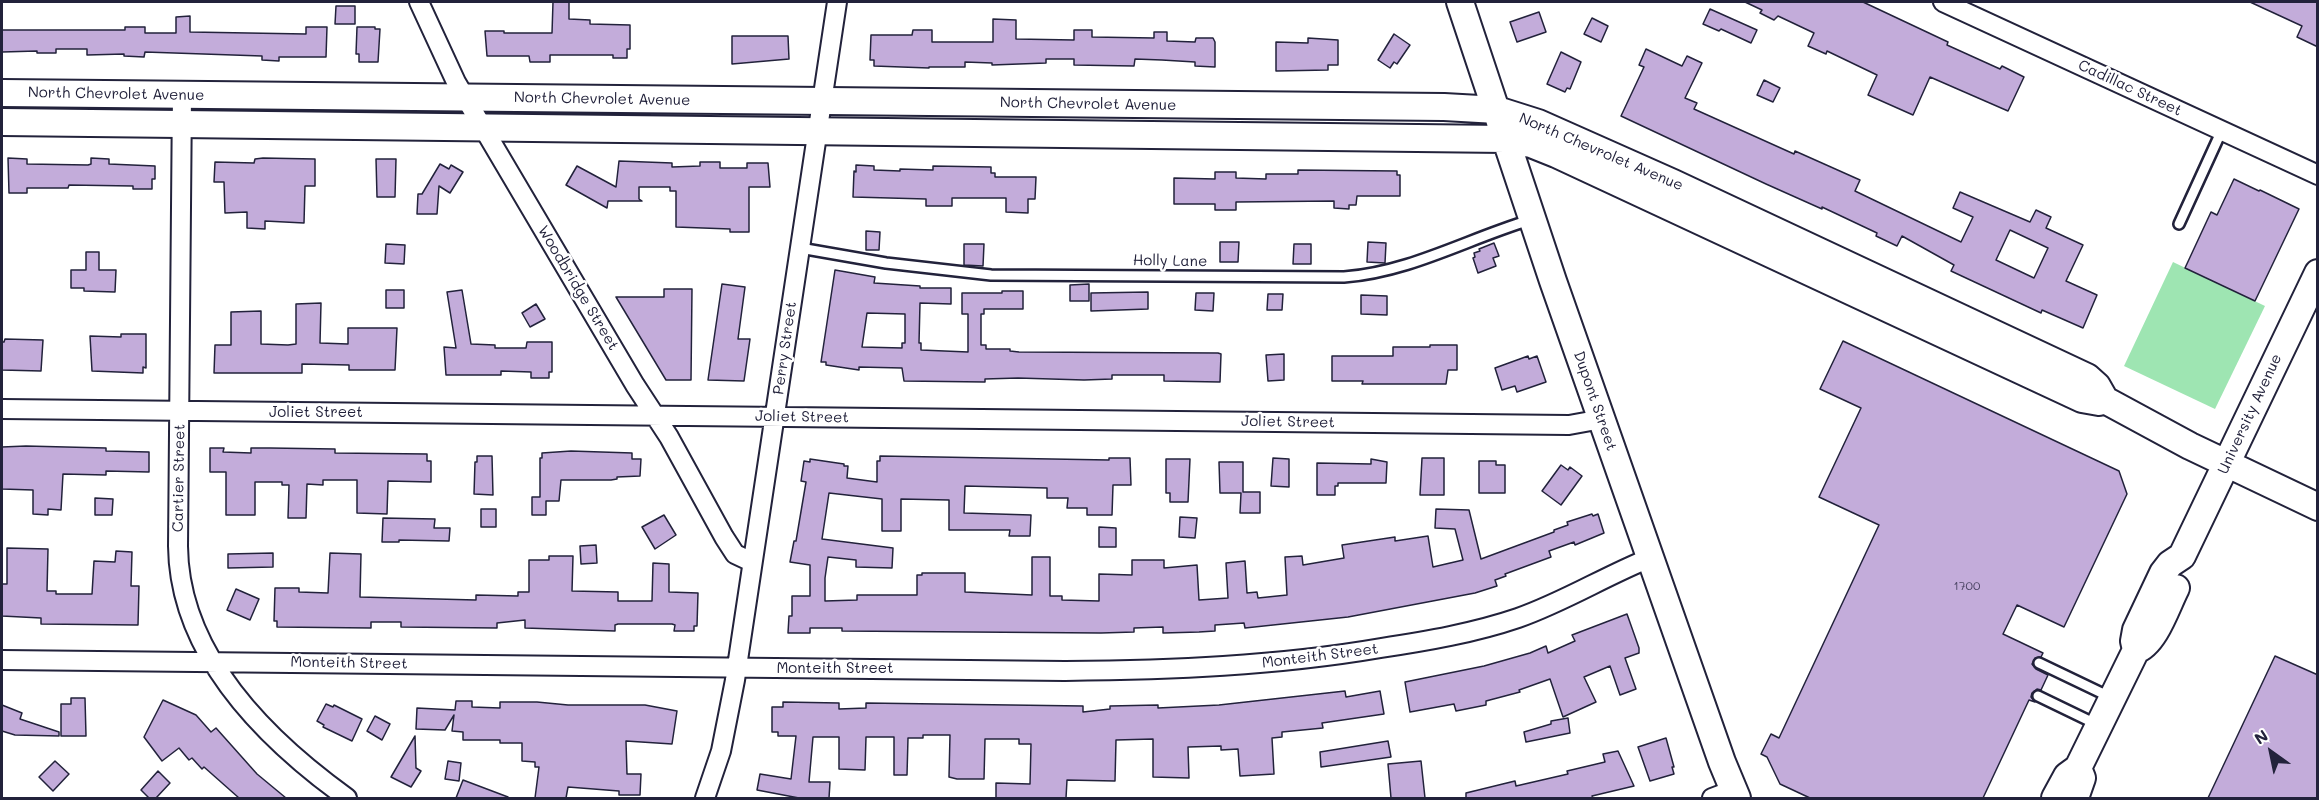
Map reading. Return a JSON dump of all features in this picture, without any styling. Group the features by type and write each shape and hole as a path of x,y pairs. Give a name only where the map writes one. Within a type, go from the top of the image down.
{"street":[{"name":"Woodbridge Street","path":"419,2 438,47 464,97 655,415 730,547 741,559 752,562"},
{"name":"Perry Street","path":"705,798 721,751 737,667 837,2"},
{"name":"Dupont Street","path":"1460,2 1532,220 1650,558 1727,795"},
{"name":"Cadillac Street","path":"1943,2 2318,175"},
{"name":"North Chevrolet Avenue","path":"2,93 1444,107 1497,110 1538,123 1584,142 1843,275"},
{"name":"Cartier Street","path":"182,94 179,572 190,616 213,663 243,704 270,735 307,768 347,798"},
{"path":"1146,104 1146,134"},
{"name":"North Chevrolet Avenue","path":"2,122 1505,139 1530,144 1556,154 2087,377 2097,386 2105,400 2226,463 2318,507"},
{"name":"University Avenue","path":"2055,798 2063,781 2078,768 2136,650 2145,646 2154,632 2181,575 2184,563 2182,556 2318,273"},
{"name":"Joliet Street","path":"2,409 1569,425 1602,419"},
{"name":"Monteith Street","path":"2,660 1157,670 1329,657 1434,639 1519,618 1575,595 1650,558"},
{"name":"University Avenue","path":"2075,798 2082,778 2078,768"}],"lane":[{"path":"2179,224 2222,130"},
{"name":"Holly Lane","path":"800,248 886,263 991,275 1344,276 1366,275 1399,268 1532,220"},
{"path":"2039,663 2112,698"},
{"path":"2038,696 2099,725"}],"green space":[{"path":"2173,262 2265,306 2215,409 2124,366"}],"building":[{"path":"553,2 569,2 569,19 590,20 590,24 630,25 630,49 627,49 627,58 613,58 613,55 550,55 550,62 530,62 529,56 487,56 485,31 552,33"},
{"path":"1745,2 1863,2 1948,42 1947,45 2000,69 2002,66 2024,77 2008,111 1930,77 1913,115 1868,95 1877,75 1827,51 1826,54 1808,46 1814,33 1778,16 1774,20 1760,13 1762,10"},
{"path":"2250,2 2318,2 2318,47 2297,37 2302,26"},
{"path":"336,6 355,6 355,24 335,24"},
{"path":"1710,9 1757,30 1751,43 1721,29 1719,31 1703,24"},
{"path":"1539,12 1546,32 1517,42 1510,22"},
{"path":"190,16 190,32 306,34 306,27 327,27 326,57 279,57 279,61 262,60 262,56 145,52 144,57 124,56 124,54 87,55 87,49 56,49 56,53 2,52 2,30 125,30 125,27 145,27 145,33 176,33 176,17"},
{"path":"1592,18 1608,26 1601,42 1584,34"},
{"path":"993,19 1016,20 1016,39 1074,40 1074,30 1092,30 1092,37 1154,38 1154,32 1167,32 1167,41 1195,42 1196,38 1213,38 1215,67 1195,66 1195,62 1135,59 1134,66 1074,65 1074,59 1046,59 1046,63 992,65 992,63 965,62 965,67 929,68 874,66 874,60 870,60 871,35 912,35 913,30 932,30 932,42 993,42"},
{"path":"357,27 380,29 378,62 359,62 359,54 356,54"},
{"path":"1394,34 1410,45 1397,64 1394,62 1390,68 1378,60"},
{"path":"732,36 788,36 789,59 732,64"},
{"path":"1308,38 1338,40 1338,65 1328,65 1328,70 1276,71 1276,42 1308,43"},
{"path":"1646,49 1682,66 1687,56 1702,63 1685,98 1697,103 1694,109 1794,154 1795,151 1860,180 1855,191 1961,242 1973,217 1953,208 1960,192 2030,222 2036,210 2051,217 2046,228 2083,245 2066,281 2097,295 2083,328 2042,310 2041,313 1951,271 1954,265 1902,236 1897,246 1876,236 1877,233 1822,207 1822,209 1766,184 1621,116 1644,67 1639,65","holes":["2010,230 2048,248 2034,278 1996,260"]},
{"path":"1561,52 1581,62 1570,89 1567,88 1565,92 1547,84"},
{"path":"1764,80 1780,88 1773,102 1757,95"},
{"path":"8,158 27,159 27,164 88,165 91,164 91,158 109,159 109,164 155,166 155,179 152,179 152,189 133,189 133,186 69,185 68,188 27,188 27,193 9,193"},
{"path":"255,159 315,159 315,186 305,186 304,223 265,221 265,229 247,228 247,212 225,213 224,182 214,182 215,162 254,163"},
{"path":"376,159 396,159 395,197 377,197"},
{"path":"619,161 672,163 672,167 700,166 700,162 720,162 720,168 747,168 747,163 768,163 770,187 749,187 749,232 730,232 730,229 676,227 676,191 670,191 670,187 639,187 639,199 642,201 608,201 607,208 566,185 577,166 616,187"},
{"path":"440,164 449,169 451,165 463,172 450,193 439,186 437,214 417,214 418,194 422,194"},
{"path":"856,165 874,166 874,170 900,171 900,169 933,170 933,166 991,167 991,173 995,173 995,177 1036,177 1035,199 1028,199 1028,213 1006,212 1006,198 952,198 952,206 926,206 926,199 853,197"},
{"path":"1298,170 1397,171 1397,175 1400,175 1400,196 1357,196 1356,205 1349,205 1349,209 1334,208 1334,201 1236,202 1236,210 1215,210 1215,204 1174,204 1174,178 1215,179 1215,172 1236,172 1236,178 1266,179 1266,174 1298,174"},
{"path":"2234,179 2299,209 2255,301 2185,268 2211,212 2217,215"},
{"path":"866,231 880,232 879,250 866,250"},
{"path":"1220,242 1239,242 1238,262 1220,262"},
{"path":"1368,242 1386,243 1385,263 1367,262"},
{"path":"1494,243 1499,256 1493,258 1496,266 1478,273 1473,258 1474,253"},
{"path":"386,244 405,245 404,264 385,263"},
{"path":"964,244 984,244 983,266 964,265"},
{"path":"1294,244 1311,244 1311,264 1293,264"},
{"path":"86,252 99,252 99,270 116,270 115,292 84,291 84,288 71,288 71,270 86,270"},
{"path":"835,270 875,277 874,283 920,286 920,288 951,288 951,304 920,303 919,343 921,343 921,350 968,352 968,314 962,314 962,293 1023,291 1023,309 984,309 984,314 981,314 981,345 986,345 986,349 1010,349 1010,351 1019,352 1221,354 1220,382 1164,381 1164,375 1112,375 1112,379 1084,380 1018,378 985,379 985,382 904,381 902,368 859,367 859,370 826,365 826,362 821,362","holes":["867,313 905,314 905,343 902,343 902,348 862,347"]},
{"path":"722,284 745,287 738,339 750,339 744,381 708,380"},
{"path":"1089,284 1089,301 1070,301 1070,285"},
{"path":"664,289 692,289 691,380 666,380 616,297 664,297"},
{"path":"386,290 404,290 404,308 386,308"},
{"path":"462,290 471,344 495,345 495,348 526,348 527,342 552,342 552,372 549,372 549,378 531,378 531,372 501,371 501,375 446,375 444,347 456,348 447,292"},
{"path":"1148,292 1148,309 1091,311 1091,293"},
{"path":"1196,293 1214,293 1213,311 1195,310"},
{"path":"1268,294 1283,294 1282,310 1267,310"},
{"path":"1361,295 1387,296 1387,315 1361,314"},
{"path":"321,303 320,343 348,344 348,328 397,328 395,370 349,370 349,365 302,364 302,373 214,373 215,345 231,345 231,312 261,311 261,344 288,345 296,344 296,304"},
{"path":"536,304 545,319 530,327 522,313"},
{"path":"121,334 146,334 146,368 143,367 143,373 92,371 90,336 121,337"},
{"path":"5,339 43,340 41,371 2,370 2,342"},
{"path":"1843,341 2119,471 2127,494 2064,627 2017,605 2003,634 2043,653 2041,657 2035,658 2032,664 2036,669 2048,675 2041,690 2037,689 2032,693 2031,697 2035,702 2029,700 1983,798 1810,798 1780,784 1767,757 1761,754 1771,734 1779,738 1879,525 1819,497 1861,408 1820,389"},
{"path":"1430,345 1457,345 1457,370 1448,370 1446,384 1362,384 1363,381 1332,381 1332,356 1393,356 1393,347 1430,347"},
{"path":"1284,354 1284,380 1268,381 1266,355"},
{"path":"1528,356 1529,359 1537,356 1546,382 1517,392 1515,386 1502,390 1495,368"},
{"path":"2,447 106,448 106,451 149,452 149,472 106,471 106,475 63,474 61,510 48,509 48,515 33,514 33,490 2,489"},
{"path":"210,448 224,448 223,452 251,453 251,448 270,448 335,449 335,453 427,454 427,461 431,461 431,482 388,481 387,514 357,513 357,480 323,480 323,485 307,484 306,518 288,518 289,485 282,485 282,482 255,482 255,515 226,515 226,472 210,472"},
{"path":"571,451 632,453 632,459 641,459 640,476 617,477 611,480 561,480 559,501 546,501 546,515 532,515 532,497 540,497 542,453"},
{"path":"477,456 492,456 493,495 474,494"},
{"path":"880,456 1109,460 1109,458 1130,458 1131,485 1113,485 1112,515 1087,515 1087,508 1067,508 1068,498 1047,498 1047,488 965,486 964,513 1031,515 1030,536 1009,536 1010,530 949,530 949,500 901,499 901,531 882,531 882,499 829,493 822,539 893,548 892,568 856,567 856,560 828,557 825,601 857,600 857,595 917,595 917,575 922,575 922,573 965,573 965,592 1032,595 1032,557 1050,557 1050,596 1062,596 1062,600 1099,601 1099,574 1132,575 1132,560 1164,560 1164,568 1197,565 1199,600 1228,598 1226,563 1245,561 1247,593 1257,592 1258,598 1287,595 1285,557 1302,556 1303,565 1344,558 1342,545 1395,537 1395,541 1428,536 1433,567 1463,560 1455,529 1435,528 1436,509 1469,510 1481,559 1554,532 1568,525 1567,522 1592,514 1593,516 1598,514 1604,533 1575,545 1574,542 1549,551 1551,557 1495,580 1497,586 1475,593 1348,617 1245,628 1244,623 1215,625 1215,631 1199,632 1163,633 1163,627 1134,628 1134,632 1101,633 842,631 842,628 810,628 810,633 788,633 789,616 792,616 792,596 810,596 810,565 790,562 806,482 801,481 804,461 810,462 810,459 844,464 848,466 847,478 877,482 877,461 880,461"},
{"path":"1273,458 1289,459 1289,487 1271,486"},
{"path":"1422,458 1444,458 1444,495 1420,495"},
{"path":"1166,459 1190,459 1188,502 1170,502 1170,493 1166,493"},
{"path":"1371,459 1387,462 1386,483 1338,483 1338,486 1335,486 1335,495 1317,495 1317,463 1371,464"},
{"path":"1479,461 1496,461 1496,465 1505,465 1505,493 1479,493"},
{"path":"1219,462 1243,462 1243,492 1260,492 1260,513 1240,513 1241,493 1220,493"},
{"path":"1561,465 1568,470 1570,467 1582,476 1561,505 1542,491"},
{"path":"95,498 113,499 112,515 95,515"},
{"path":"481,509 496,509 496,527 481,527"},
{"path":"664,515 676,535 655,549 642,527"},
{"path":"1180,517 1197,518 1195,538 1179,537"},
{"path":"383,518 435,519 434,528 450,528 449,541 382,542"},
{"path":"1099,527 1116,528 1116,547 1099,547"},
{"path":"596,545 597,563 581,564 580,546"},
{"path":"7,548 48,549 47,591 56,591 56,594 92,594 94,561 115,562 116,551 132,552 131,586 139,586 138,625 41,624 41,618 2,616 2,584 7,584"},
{"path":"273,553 273,567 228,568 228,554"},
{"path":"330,553 361,554 360,597 476,600 476,595 518,596 518,592 529,592 529,560 549,560 549,556 573,556 572,591 618,592 618,601 652,601 653,563 669,564 669,592 698,593 697,626 694,626 694,631 674,631 675,625 672,624 618,624 615,625 615,631 525,628 525,620 497,623 497,628 401,627 401,622 371,622 371,628 277,627 277,621 274,621 275,588 299,588 299,592 328,593"},
{"path":"236,589 259,599 250,620 227,610"},
{"path":"1627,614 1639,648 1639,653 1625,658 1636,689 1620,695 1610,666 1584,677 1596,702 1563,717 1550,679 1519,690 1520,692 1486,701 1486,705 1456,711 1454,704 1410,712 1405,682 1484,666 1546,646 1548,653 1575,641 1572,635"},
{"path":"2275,656 2318,675 2318,798 2208,798"},
{"path":"1345,691 1346,697 1380,691 1384,714 1322,723 1323,728 1282,732 1282,737 1272,738 1274,774 1240,776 1238,749 1221,750 1221,746 1188,747 1189,778 1153,777 1153,739 1116,740 1115,781 1067,780 1066,798 996,798 996,783 1030,784 1031,744 1019,744 1019,739 985,739 984,779 957,779 949,777 950,735 923,735 923,738 908,738 907,775 894,775 894,737 866,737 865,770 839,769 839,737 813,737 809,782 830,782 829,798 799,798 757,790 760,774 791,779 796,736 778,736 778,732 772,732 772,707 783,707 783,702 839,703 839,709 866,708 866,703 1083,706 1083,712 1110,709 1110,706 1158,705 1158,708 1219,705"},
{"path":"71,698 85,698 86,736 61,736 61,704 71,704"},
{"path":"163,700 196,715 211,732 216,728 257,774 286,798 239,798 204,767 202,769 192,758 189,760 179,748 162,761 144,737"},
{"path":"456,701 472,701 472,707 500,708 500,702 537,702 568,705 645,705 677,711 672,744 626,741 627,774 641,774 640,795 619,795 619,791 568,787 566,798 535,798 539,767 535,767 535,762 522,761 522,743 500,743 500,740 463,740 463,732 452,731 454,715 445,730 416,729 417,708 455,710"},
{"path":"326,704 333,707 334,705 362,719 352,741 323,727 324,725 317,721"},
{"path":"2,705 22,713 20,719 59,732 59,736 15,735 2,731"},
{"path":"375,716 390,724 382,740 367,731"},
{"path":"1568,718 1570,733 1526,742 1524,732 1551,724 1551,721"},
{"path":"415,736 416,768 421,771 411,787 391,777"},
{"path":"1666,738 1674,774 1650,781 1638,747"},
{"path":"1388,741 1391,757 1321,767 1320,752"},
{"path":"1618,751 1634,786 1592,796 1593,798 1466,798 1466,793 1515,781 1516,786 1568,774 1567,771 1605,762 1603,754"},
{"path":"55,761 69,774 53,791 39,777"},
{"path":"448,761 461,763 459,781 445,779"},
{"path":"1421,761 1425,798 1391,798 1388,764"},
{"path":"158,771 170,783 156,798 149,798 141,790"},
{"path":"463,780 508,797 508,798 456,798"}]}
